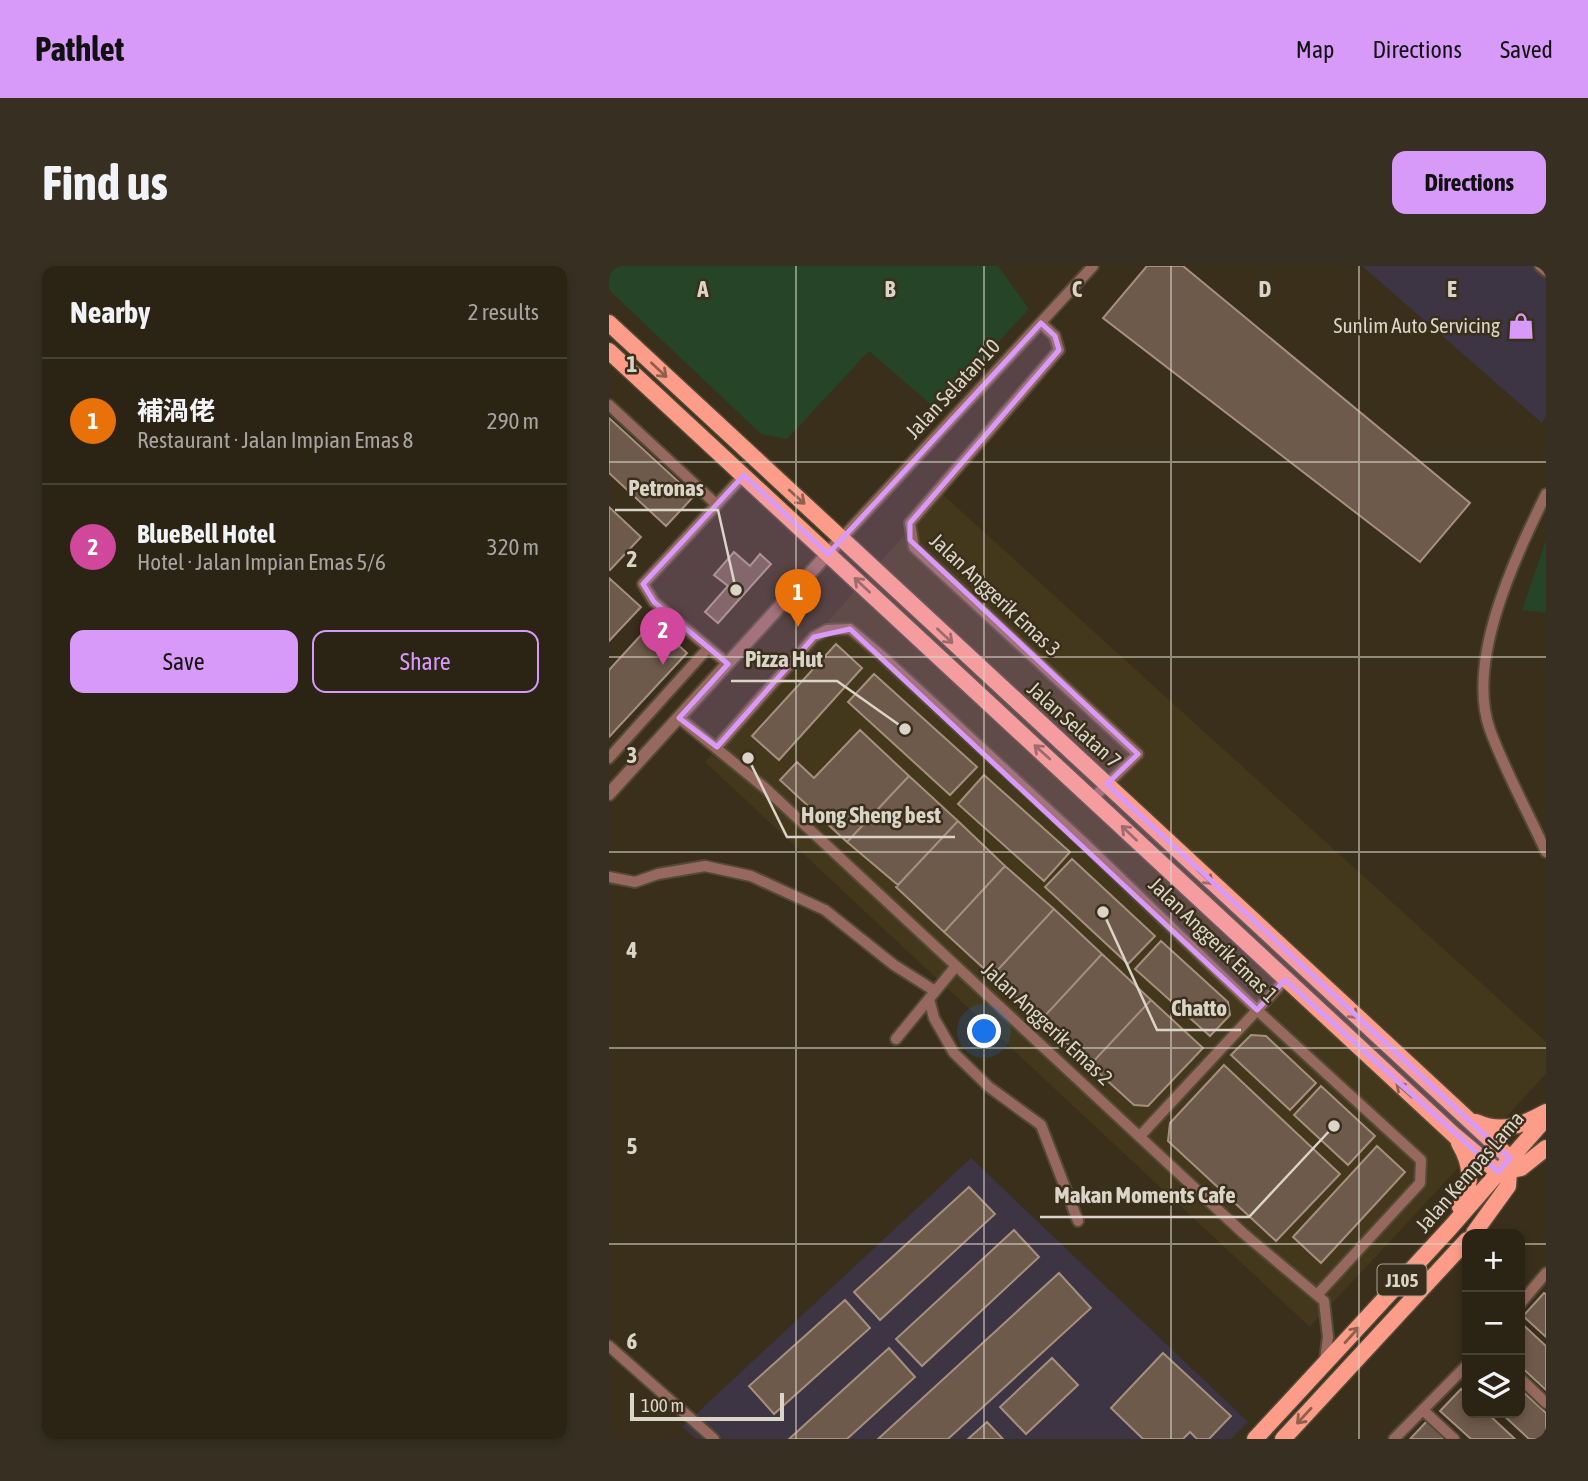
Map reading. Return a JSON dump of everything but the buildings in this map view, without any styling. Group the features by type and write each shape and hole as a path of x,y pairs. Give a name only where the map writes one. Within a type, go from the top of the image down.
{"main road":[{"name":"Jalan Selatan 7","path":"609,323 1464,1116 1507,1167"},
{"name":"Jalan Selatan 7","path":"610,355 744,475 1455,1136 1507,1167"},
{"path":"1464,1116 1501,1129 1515,1127 1546,1112"},
{"name":"Jalan Kempas Lama","path":"1255,1439 1507,1167 1546,1118"},
{"path":"1450,1228 1468,1191 1471,1172 1455,1136"},
{"path":"1476,1229 1505,1191 1507,1167 1529,1164 1546,1150"},
{"name":"Jalan Kempas Lama","path":"1477,1229 1546,1150"},
{"name":"Jalan Kempas Lama","path":"1283,1439 1462,1246"}],"street":[{"name":"Jalan Selatan 10","path":"842,538 1093,266"},
{"path":"1540,266 1546,271"},
{"name":"Jalan Anggerik Emas 3","path":"1041,323 1055,336 1059,350 910,523 910,540 914,547 1138,754 1107,784"},
{"path":"609,405 716,504"},
{"path":"728,664 654,602 643,584 744,475"},
{"path":"1546,494 1504,587 1487,653 1484,694 1489,728 1546,852"},
{"path":"609,793 842,538"},
{"name":"Jalan Anggerik Emas 1","path":"717,747 814,637 827,630 850,629 1024,786 1257,1010 1421,1160 1420,1183 1317,1295"},
{"path":"609,758 708,648"},
{"name":"Jalan Anggerik Emas 2","path":"679,718 717,747 1243,1233 1317,1295"},
{"path":"1093,798 1107,784"},
{"path":"609,877 635,882 658,874 705,866 751,876 825,910 932,995 934,1018 954,1053 989,1087 1041,1125 1077,1221"},
{"path":"895,1039 956,965"},
{"path":"1140,1136 1285,980"},
{"path":"1525,1299 1545,1277"},
{"path":"1310,1382 1327,1357 1324,1301 1317,1295"},
{"path":"609,1346 714,1439"},
{"path":"1394,1439 1462,1370"},
{"path":"1525,1383 1546,1403"},
{"path":"1424,1411 1454,1439"}],"highlighted area":[{"path":"1041,323 1055,336 1059,350 910,523 910,540 1138,754 1107,784 1510,1158 1498,1172 1285,980 1257,1010 850,629 814,637 717,747 679,718 728,664 654,602 643,584 744,475 828,554"}],"shaded area":[{"path":"1362,266 1546,266 1546,416 1542,423"},
{"path":"941,493 1546,1042 1546,1074 1310,1327 705,762"},
{"path":"971,1158 1248,1422 1231,1439 696,1439 682,1427"}],"green space":[{"path":"609,266 998,266 1029,309 936,409 869,351 787,439 761,434 609,290"},
{"path":"1546,540 1546,613 1522,610"}],"place":[{"name":"Sunlim Auto Servicing","path":"1521,326"},
{"name":"Petronas","path":"736,590"},
{"name":"補渦佬","path":"798,627"},
{"name":"BlueBell Hotel","path":"663,665"},
{"name":"Pizza Hut","path":"905,729"},
{"name":"Hong Sheng best","path":"748,758"},
{"name":"Chatto","path":"1103,912"},
{"name":"Makan Moments Cafe","path":"1334,1126"}]}
